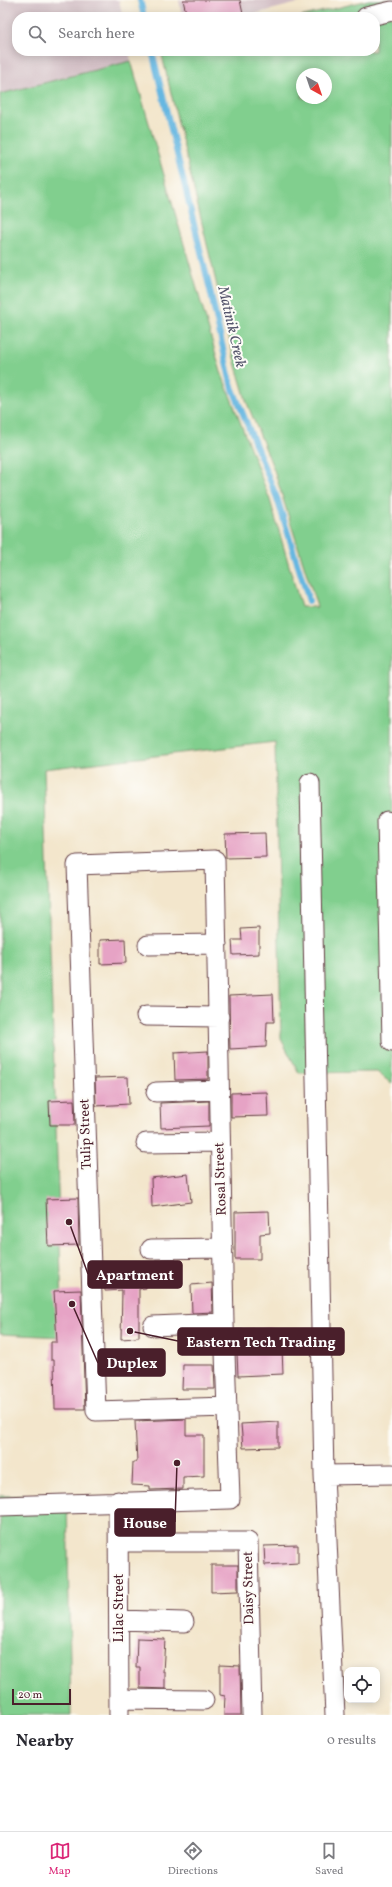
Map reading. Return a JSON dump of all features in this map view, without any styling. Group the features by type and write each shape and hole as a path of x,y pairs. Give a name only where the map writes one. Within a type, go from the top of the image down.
{"street":[{"path":"380,14 392,11"},
{"path":"310,783 324,1475 335,1715"},
{"path":"387,821 392,1042"},
{"name":"Rosal Street","path":"118,1501 230,1499 224,1323 215,860"},
{"name":"Tulip Street","path":"215,860 78,865 96,1411 227,1407"},
{"path":"148,945 217,944"},
{"path":"146,1016 219,1017"},
{"path":"156,1092 219,1090"},
{"path":"146,1143 220,1142"},
{"path":"152,1249 223,1248"},
{"path":"153,1326 224,1323"},
{"path":"324,1475 392,1474"},
{"path":"0,1506 118,1501"},
{"name":"Lilac Street","path":"118,1501 119,1707"},
{"name":"Daisy Street","path":"119,1542 248,1542 252,1715"},
{"path":"119,1620 184,1622"},
{"path":"119,1707 204,1700"}],"shaded area":[{"path":"0,0 119,0 122,12 12,12 12,56 130,56 131,61 0,94"},
{"path":"179,0 310,0 263,12 181,12"}],"green space":[{"path":"369,0 392,0 392,1084 377,1072 299,1073 281,1039 275,742 44,769 63,1337 0,1334 0,94 131,61 221,372 270,500 301,607 317,607 274,470 247,403 236,366 162,56 380,56 380,12 320,12"},
{"path":"67,1495 71,1715 0,1715 0,1496"}],"building":[{"path":"183,0 240,0 243,12 186,12"},
{"path":"265,833 266,857 226,858 225,834"},
{"path":"259,928 259,954 233,955 232,940 242,940 241,929"},
{"path":"125,939 126,963 100,964 100,940"},
{"path":"273,994 274,1022 267,1022 266,1047 230,1049 229,996"},
{"path":"208,1051 208,1079 175,1080 174,1053"},
{"path":"128,1077 129,1104 96,1106 95,1078"},
{"path":"267,1092 268,1116 231,1117 231,1093"},
{"path":"74,1100 75,1125 50,1125 49,1101"},
{"path":"209,1101 209,1126 161,1128 160,1103"},
{"path":"188,1174 191,1202 152,1207 151,1178"},
{"path":"78,1198 79,1245 48,1246 46,1199"},
{"path":"269,1211 270,1233 260,1234 260,1259 235,1259 235,1212"},
{"path":"145,1265 146,1288 139,1289 139,1337 121,1339 122,1290 105,1291 103,1268"},
{"path":"212,1283 213,1312 192,1313 191,1285"},
{"path":"81,1290 85,1409 55,1409 54,1360 51,1360 51,1342 57,1342 54,1291"},
{"path":"272,1328 274,1348 282,1348 283,1374 238,1376 236,1330"},
{"path":"183,1365 214,1365 215,1389 182,1389"},
{"path":"186,1419 186,1435 204,1435 204,1476 183,1477 183,1489 150,1490 150,1486 132,1485 133,1462 137,1462 135,1421"},
{"path":"278,1422 278,1447 243,1448 241,1424"},
{"path":"298,1545 298,1563 265,1565 264,1546"},
{"path":"211,1565 238,1565 238,1591 211,1592"},
{"path":"137,1638 165,1639 163,1672 165,1672 165,1689 140,1688 140,1667 136,1667"},
{"path":"220,1665 240,1666 241,1715 224,1715 225,1696 220,1695"}],"waterway":[{"name":"Matinik Creek","path":"140,0 143,12"},
{"name":"Matinik Creek","path":"153,56 210,290 231,384 277,498 309,601"}],"place":[{"name":"Apartment","path":"69,1222"},
{"name":"Duplex","path":"72,1304"},
{"name":"Eastern Tech Trading","path":"130,1331"},
{"name":"House","path":"177,1463"}]}
